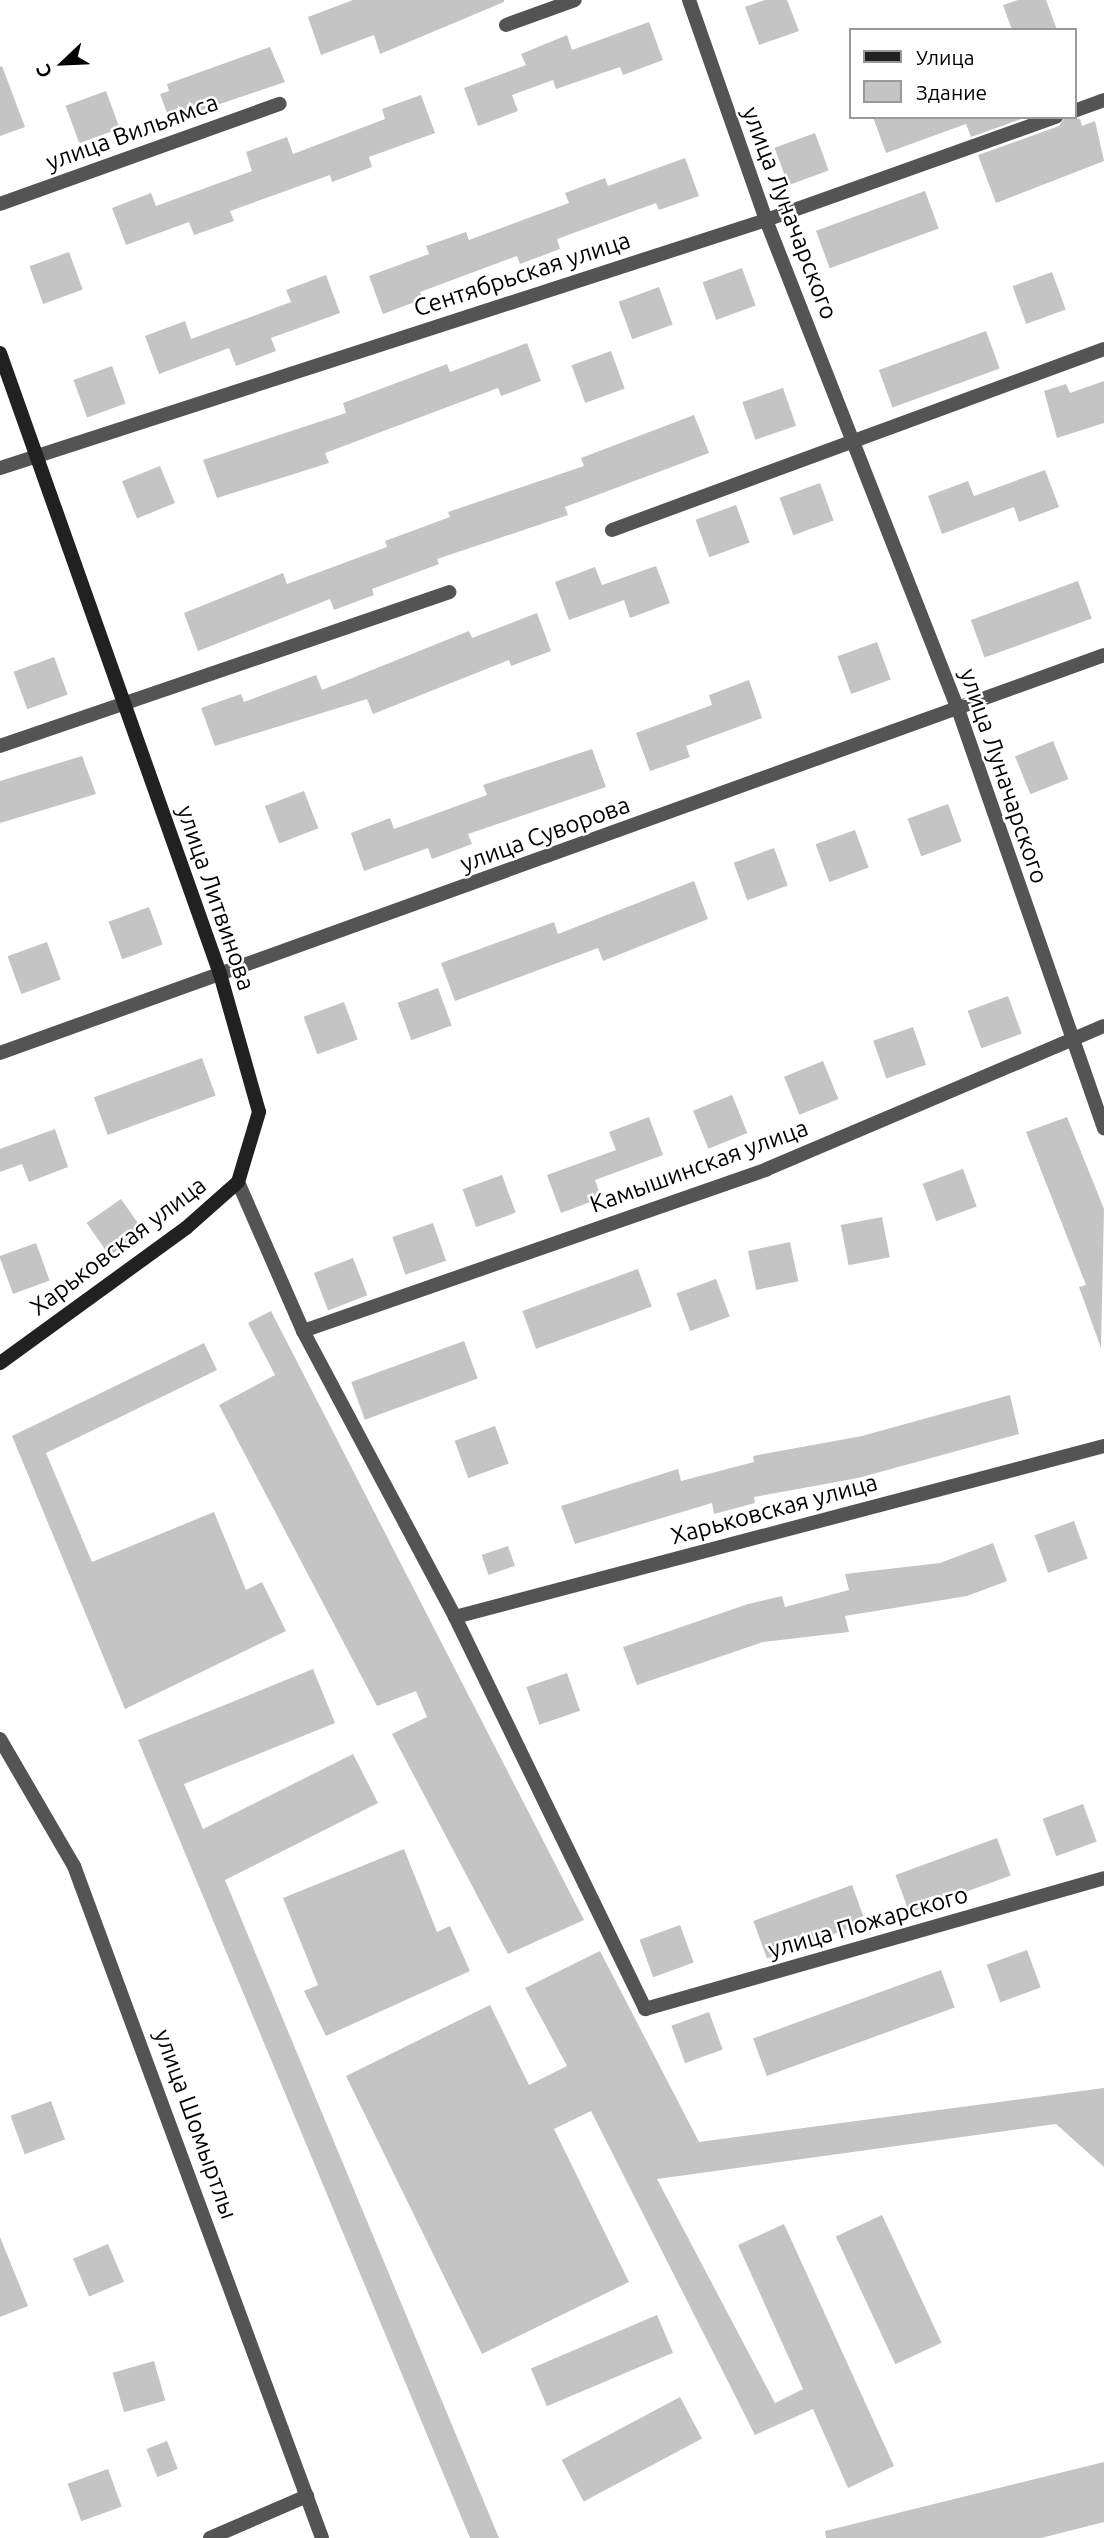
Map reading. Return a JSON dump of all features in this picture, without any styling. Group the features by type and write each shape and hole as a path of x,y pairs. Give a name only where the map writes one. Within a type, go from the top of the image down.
{"street":[{"path":"506,25 575,0"},
{"name":"улица Луначарского","path":"689,0 766,220 959,712 1104,1129"},
{"path":"1076,110 1104,100"},
{"name":"улица Вильямса","path":"0,204 280,104"},
{"name":"Сентябрьская улица","path":"0,468 766,220 1050,119"},
{"path":"612,530 1104,349"},
{"name":"улица Литвинова","path":"0,353 220,974 259,1112"},
{"path":"0,746 123,700 449,592"},
{"name":"улица Суворова","path":"0,1054 959,712 1104,655"},
{"name":"Камышинская улица","path":"303,1331 767,1169 1104,1026"},
{"name":"Харьковская улица","path":"0,1363 186,1228 238,1182 259,1112"},
{"path":"238,1182 303,1331 455,1617"},
{"name":"Харьковская улица","path":"455,1617 1104,1446"},
{"name":"улица Пожарского","path":"455,1617 645,2009 1104,1878"},
{"name":"улица Шомыртлы","path":"0,1739 74,1867 322,2538"},
{"path":"210,2538 307,2496"}],"building":[{"path":"353,0 504,2 380,54 374,35 321,55 308,17"},
{"path":"765,0 787,0 799,31 759,45 745,7"},
{"path":"1018,0 1046,0 1056,28 1011,28 1003,5"},
{"path":"649,22 663,60 623,75 620,67 556,89 553,80 512,95 518,111 478,126 464,88 526,65 521,54 567,35 572,50"},
{"path":"270,47 285,82 170,121 160,94 169,91 167,84"},
{"path":"2,66 25,127 0,136 0,67"},
{"path":"106,91 120,129 79,143 66,106"},
{"path":"421,95 435,133 369,157 372,167 332,182 330,175 230,211 234,221 194,235 189,222 126,245 112,208 151,193 156,206 252,171 246,152 287,137 293,154 385,119 382,109"},
{"path":"874,119 1021,119 971,137 966,124 886,153"},
{"path":"1064,119 1080,119 1082,126 1095,121 1104,161 996,203 978,155 1059,126"},
{"path":"815,133 829,171 788,185 775,148"},
{"path":"685,158 699,196 659,210 656,203 557,239 560,249 520,264 517,256 420,292 423,299 383,314 369,276 429,254 426,246 466,232 469,240 569,203 565,193 605,178 608,186"},
{"path":"925,191 939,229 830,268 816,231"},
{"path":"69,252 83,290 43,304 30,266"},
{"path":"742,268 756,306 716,320 703,282"},
{"path":"1052,272 1066,310 1026,324 1013,286"},
{"path":"326,275 340,313 271,338 276,351 236,366 229,348 159,374 145,336 185,321 191,339 291,302 286,290"},
{"path":"659,287 673,325 632,339 619,302"},
{"path":"986,331 1000,369 893,408 879,370"},
{"path":"527,343 541,381 501,396 498,388 325,453 329,463 217,498 203,460 346,413 343,403 447,364 450,372"},
{"path":"611,351 625,389 585,403 572,365"},
{"path":"112,366 126,404 87,418 73,380"},
{"path":"1104,381 1104,423 1057,438 1044,391 1066,384 1070,393"},
{"path":"783,388 796,426 755,440 742,402"},
{"path":"694,415 709,453 565,507 568,515 437,559 439,564 372,589 374,595 334,610 330,599 198,651 184,613 283,573 287,584 387,547 385,541 450,517 448,512 584,466 581,458"},
{"path":"160,466 175,503 137,518 122,481"},
{"path":"1045,470 1059,507 1019,522 1014,507 942,534 928,496 968,481 974,496"},
{"path":"820,483 834,521 793,535 780,498"},
{"path":"736,505 750,543 709,557 696,520"},
{"path":"656,566 670,603 630,618 624,600 569,620 555,582 595,567 602,585"},
{"path":"1078,581 1092,619 985,658 971,620"},
{"path":"537,613 551,651 511,666 509,660 373,714 367,699 215,746 201,708 241,694 244,702 316,675 322,690 469,631 472,638"},
{"path":"877,642 891,680 851,694 838,656"},
{"path":"54,657 68,695 27,709 14,672"},
{"path":"749,680 762,718 686,746 690,757 650,771 636,733 712,705 709,695"},
{"path":"1053,741 1068,779 1030,794 1015,756"},
{"path":"592,749 606,787 468,834 472,844 432,859 428,848 364,871 351,833 390,818 394,829 487,795 483,785"},
{"path":"82,756 96,794 0,823 0,781"},
{"path":"304,791 318,828 279,843 265,806"},
{"path":"948,804 962,842 921,856 908,819"},
{"path":"855,830 869,868 829,882 816,844"},
{"path":"774,848 788,886 747,900 734,863"},
{"path":"694,881 708,919 603,961 598,948 455,1001 441,963 554,922 558,934"},
{"path":"149,907 163,945 122,959 109,922"},
{"path":"47,942 61,980 21,994 8,956"},
{"path":"438,988 452,1026 411,1040 398,1003"},
{"path":"1008,996 1022,1034 981,1048 968,1011"},
{"path":"344,1002 358,1040 317,1054 304,1017"},
{"path":"913,1027 926,1065 886,1078 873,1041"},
{"path":"202,1058 216,1096 108,1135 94,1097"},
{"path":"823,1061 838,1099 799,1115 784,1077"},
{"path":"732,1095 747,1133 708,1149 693,1111"},
{"path":"649,1117 663,1155 595,1180 601,1198 561,1213 547,1175 616,1150 609,1132"},
{"path":"1067,1117 1104,1209 1101,1348 1079,1287 1086,1285 1026,1132"},
{"path":"55,1129 68,1167 29,1182 22,1164 0,1172 0,1149"},
{"path":"963,1169 977,1207 936,1221 923,1184"},
{"path":"502,1175 516,1213 476,1227 463,1189"},
{"path":"121,1199 144,1232 110,1256 87,1223"},
{"path":"882,1217 890,1257 849,1265 841,1225"},
{"path":"433,1223 446,1261 405,1275 392,1237"},
{"path":"790,1242 798,1281 756,1290 748,1251"},
{"path":"36,1243 50,1281 13,1294 0,1256"},
{"path":"353,1258 367,1295 328,1310 314,1273"},
{"path":"638,1269 652,1307 536,1349 522,1311"},
{"path":"716,1279 730,1317 690,1331 677,1293"},
{"path":"271,1311 584,1920 508,1954 392,1734 427,1717 416,1691 377,1706 219,1405 275,1375 248,1323"},
{"path":"464,1341 478,1379 365,1420 351,1382"},
{"path":"204,1343 217,1370 46,1453 92,1562 214,1512 246,1590 262,1582 286,1631 125,1709 12,1436"},
{"path":"1010,1395 1019,1434 858,1478 754,1497 755,1503 714,1514 712,1503 575,1544 561,1506 678,1469 681,1481 754,1462 753,1456 862,1436"},
{"path":"495,1426 509,1464 468,1478 455,1441"},
{"path":"1074,1521 1088,1559 1048,1573 1035,1535"},
{"path":"993,1543 1007,1581 967,1596 845,1616 849,1632 763,1642 637,1685 623,1647 748,1604 782,1596 785,1607 849,1590 845,1574 940,1563"},
{"path":"508,1546 515,1566 488,1575 482,1555"},
{"path":"313,1669 335,1723 184,1784 203,1829 353,1754 378,1803 225,1880 499,2538 470,2538 138,1740"},
{"path":"567,1673 580,1711 539,1725 526,1687"},
{"path":"1083,1804 1097,1842 1056,1856 1043,1819"},
{"path":"997,1838 1011,1876 909,1913 896,1875"},
{"path":"404,1849 437,1932 450,1926 470,1971 326,2036 304,1991 318,1985 283,1898"},
{"path":"852,1885 866,1923 767,1958 753,1921"},
{"path":"680,1925 694,1963 653,1977 640,1940"},
{"path":"1027,1950 1041,1988 1000,2002 987,1965"},
{"path":"600,1951 699,2142 1104,2088 1104,2167 1056,2124 657,2179 775,2403 803,2389 738,2245 784,2224 894,2466 848,2488 813,2409 755,2435 591,2111 554,2129 629,2282 482,2354 346,2076 490,2005 529,2085 567,2066 525,1988"},
{"path":"941,1970 955,2008 767,2076 753,2038"},
{"path":"709,2012 723,2050 685,2063 671,2026"},
{"path":"51,2101 65,2140 25,2154 11,2116"},
{"path":"882,2215 942,2343 895,2364 836,2237"},
{"path":"0,2237 28,2306 0,2317"},
{"path":"108,2244 124,2282 89,2297 73,2259"},
{"path":"657,2315 673,2353 547,2406 531,2369"},
{"path":"154,2361 165,2400 124,2412 113,2373"},
{"path":"680,2397 702,2438 584,2501 562,2460"},
{"path":"167,2441 178,2469 157,2477 146,2449"},
{"path":"1104,2462 1104,2522 1041,2538 826,2538 825,2531"},
{"path":"108,2469 122,2507 81,2521 68,2484"}]}
